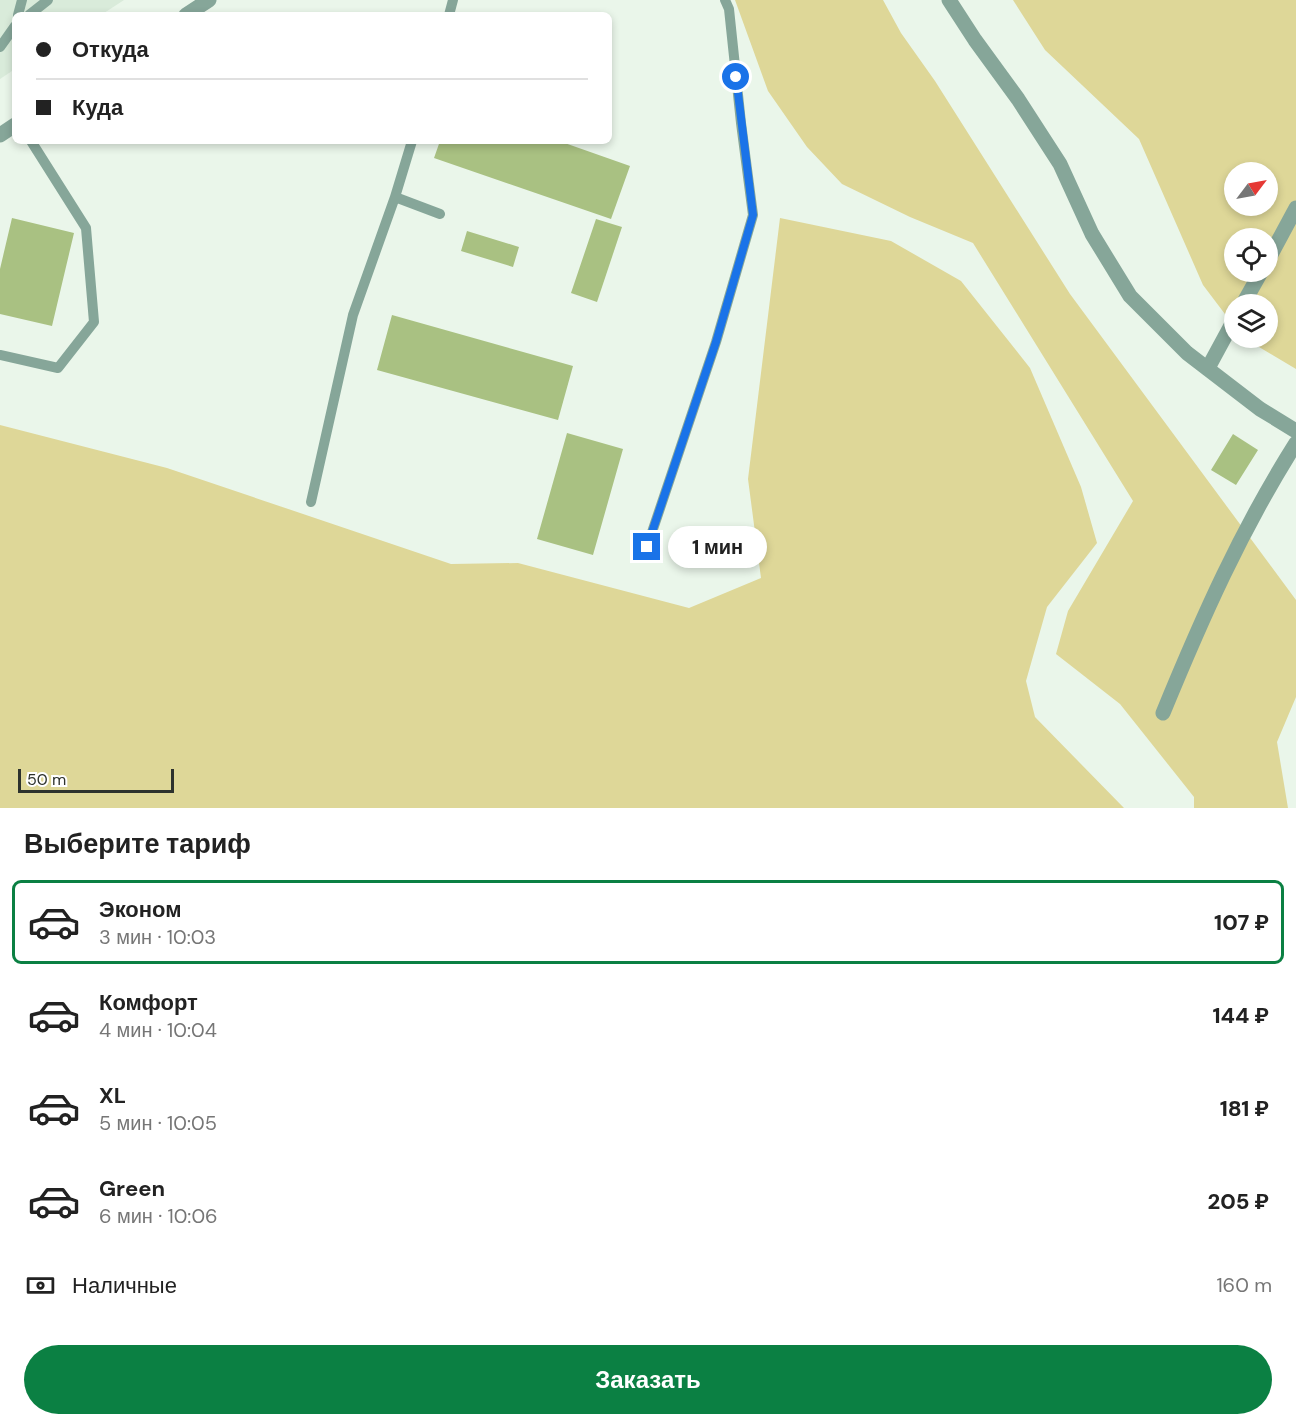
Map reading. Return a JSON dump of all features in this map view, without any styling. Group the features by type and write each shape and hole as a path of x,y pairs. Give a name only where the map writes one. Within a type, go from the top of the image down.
{"street":[{"path":"191,12 209,0"},
{"path":"949,0 1060,164 1092,234 1130,296 1187,353 1260,410 1296,430"},
{"path":"1278,241 1296,208"},
{"path":"1208,368 1224,338"},
{"path":"1162,713 1227,564 1270,484 1296,443"}],"lane":[{"path":"33,12 48,0"},
{"path":"647,547 716,342 753,215 729,9 725,0"},
{"path":"0,47 12,29"},
{"path":"0,355 58,368 94,322 86,228 33,144"},
{"path":"311,502 353,315 395,197 411,144"},
{"path":"395,197 440,214"}],"shaded area":[{"path":"0,0 124,0 106,12 12,12 12,71 0,79"},
{"path":"735,0 883,0 901,33 935,81 1070,294 1296,600 1296,697 1277,742 1288,808 1194,808 1194,797 1120,704 1056,654 1068,611 1133,501 973,243 910,217 842,184 807,147 768,91"},
{"path":"1013,0 1296,0 1296,369 1261,348 1278,348 1278,294 1224,294 1224,313 1203,285 1139,139 1045,50"},
{"path":"780,218 891,241 961,281 1030,368 1081,487 1097,543 1047,607 1026,681 1035,717 1124,808 0,808 0,425 167,468 451,564 518,563 689,608 761,578 748,479"}],"building":[{"path":"439,144 568,144 630,166 611,219 434,158"},
{"path":"12,218 74,233 52,326 0,314 0,269"},
{"path":"596,219 622,227 597,302 571,293"},
{"path":"467,231 519,247 513,267 461,251"},
{"path":"392,315 573,366 558,420 377,370"},
{"path":"567,433 623,449 593,555 537,539"},
{"path":"1233,434 1258,450 1236,485 1211,470"}],"route":[{"path":"647,547 716,342 753,215 736,77"}]}
